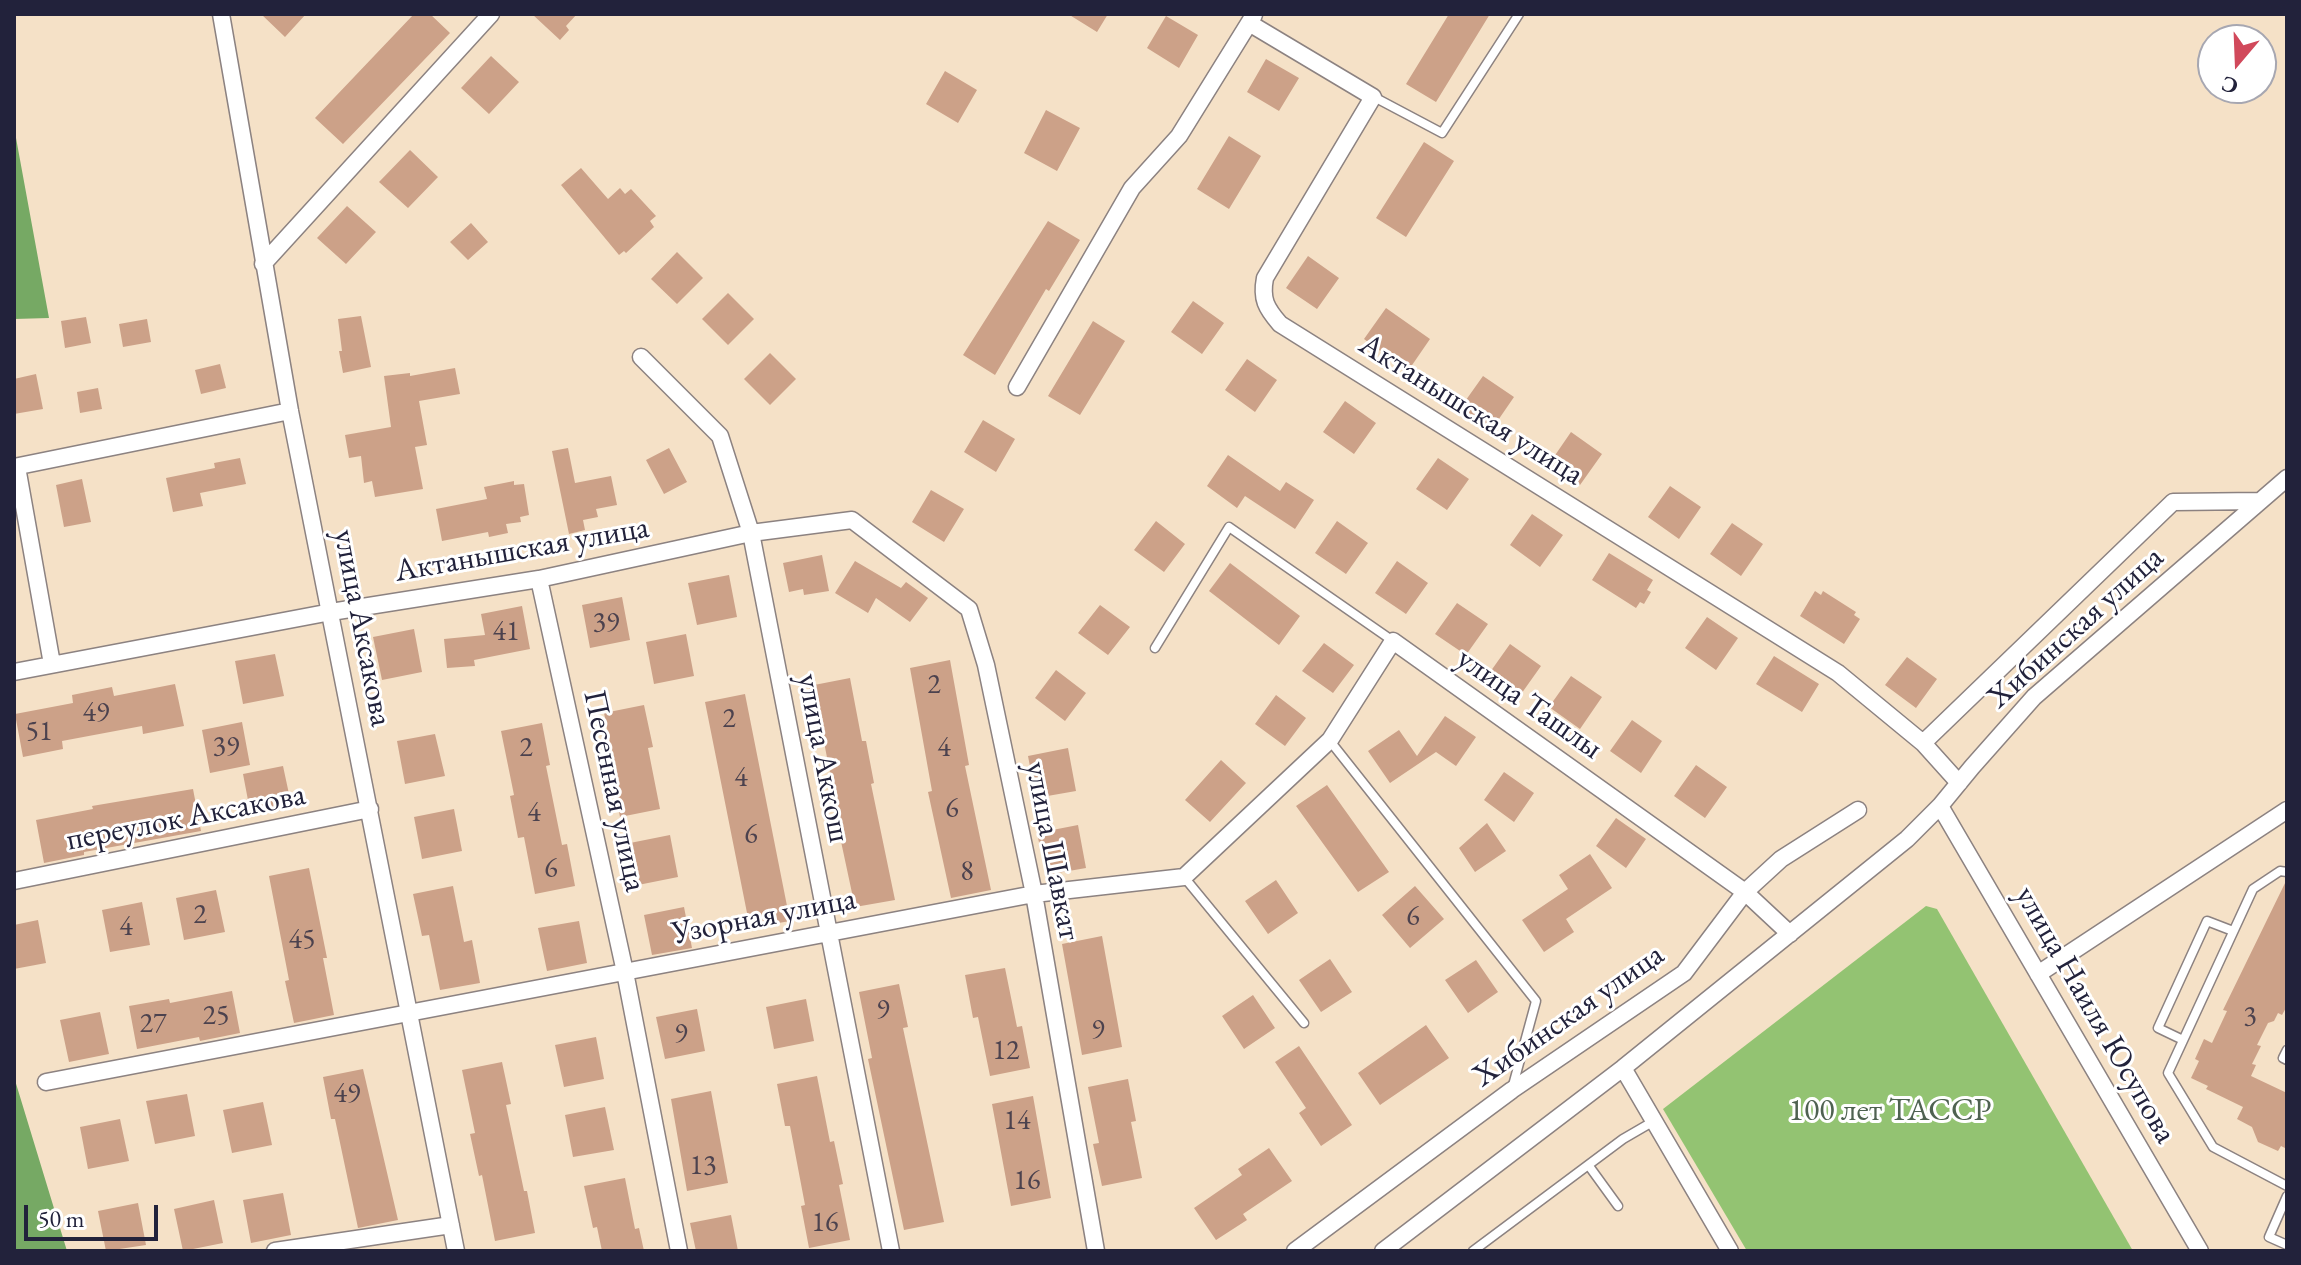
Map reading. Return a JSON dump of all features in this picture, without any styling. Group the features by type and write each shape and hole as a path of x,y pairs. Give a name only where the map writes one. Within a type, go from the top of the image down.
{"street":[{"name":"улица Аксакова","path":"221,14 290,411 456,1251"},
{"path":"263,264 491,14"},
{"path":"1017,387 1132,188 1179,136 1252,18 1373,97"},
{"name":"Актанышская улица","path":"1373,97 1265,278 1262,294 1266,308 1280,324 1838,673 1923,743 1959,783"},
{"name":"улица Аккош","path":"641,357 720,436 751,533 891,1251"},
{"path":"52,664 16,467 290,411"},
{"name":"Хибинская улица","path":"1383,1251 1623,1068 1907,839 1940,806 2034,697 2287,478"},
{"name":"Хибинская улица","path":"1923,743 2173,502 2260,501"},
{"name":"Актанышская улица","path":"14,672 331,612 539,579 751,533 852,520"},
{"name":"улица Шавкат","path":"852,520 969,609 986,665 1034,894 1096,1251"},
{"name":"Песенная улица","path":"539,579 625,972 679,1251"},
{"path":"1184,877 1330,740 1393,641"},
{"name":"улица Ташлы","path":"1393,641 1745,892 1790,934"},
{"name":"улица Наиля Юсупова","path":"1940,806 2200,1251"},
{"name":"переулок Аксакова","path":"14,881 370,809"},
{"name":"Хибинская улица","path":"1295,1251 1512,1090 1684,973 1745,892 1781,859 1858,810"},
{"path":"2038,974 2287,810"},
{"name":"Узорная улица","path":"46,1082 1034,894 1184,877"},
{"path":"1623,1068 1730,1251"},
{"path":"275,1251 451,1225"}],"lane":[{"path":"1373,97 1442,133 1519,14"},
{"name":"улица Ташлы","path":"1155,648 1229,527 1393,641"},
{"path":"1330,740 1536,1001 1512,1090"},
{"path":"2287,872 2280,871 2253,889 2168,1073 2213,1147 2287,1186"},
{"path":"1184,877 1304,1023"},
{"path":"2183,1040 2158,1028 2170,1001 2207,921 2233,931"},
{"path":"2287,1050 2283,1058 2287,1060"},
{"path":"1473,1251 1623,1139 1654,1121"},
{"path":"1589,1166 1618,1206"},
{"path":"2287,1196 2269,1237 2287,1245"}],"green space":[{"path":"14,127 49,318 14,319"},
{"name":"100 лет ТАССР","path":"1926,906 1937,909 2133,1251 1747,1251 1663,1109"},
{"path":"14,1077 67,1251 14,1251"}],"building":[{"path":"261,14 306,14 285,37"},
{"path":"414,14 430,14 450,33 343,144 315,118"},
{"path":"532,14 577,14 566,26 569,30 560,40"},
{"path":"1068,14 1108,14 1097,32"},
{"path":"1449,14 1490,14 1436,102 1406,84"},
{"path":"1166,16 1198,35 1179,68 1147,48"},
{"path":"491,56 519,82 489,114 461,88"},
{"path":"1266,59 1299,78 1279,111 1247,92"},
{"path":"945,71 977,90 958,123 926,104"},
{"path":"1046,110 1080,128 1057,171 1024,153"},
{"path":"1229,136 1261,156 1229,209 1197,189"},
{"path":"1424,142 1454,161 1406,237 1376,218"},
{"path":"410,150 438,177 408,208 379,182"},
{"path":"581,168 608,199 620,188 625,194 631,189 656,216 650,221 654,227 626,253 624,251 619,255 561,185"},
{"path":"347,206 376,232 346,264 317,238"},
{"path":"1048,221 1080,240 1049,291 1046,289 995,375 963,355"},
{"path":"471,223 488,242 468,260 450,242"},
{"path":"677,252 703,278 677,304 651,279"},
{"path":"1308,256 1339,278 1317,309 1286,288"},
{"path":"728,293 754,319 728,345 702,319"},
{"path":"1193,301 1224,323 1202,354 1171,332"},
{"path":"1386,308 1430,339 1408,371 1364,339"},
{"path":"361,316 371,367 343,373 338,319"},
{"path":"86,317 91,343 65,348 61,321"},
{"path":"147,319 151,342 123,347 119,324"},
{"path":"1093,321 1125,341 1080,415 1048,396"},
{"path":"770,353 796,379 770,405 744,379"},
{"path":"1247,359 1277,380 1255,412 1225,390"},
{"path":"220,364 226,388 201,394 195,370"},
{"path":"455,368 460,394 419,401 427,445 415,447 423,489 375,497 372,481 364,483 361,456 349,458 345,435 391,427 384,376 410,373 410,376"},
{"path":"36,374 43,409 14,414 14,379"},
{"path":"1483,376 1514,397 1492,429 1461,407"},
{"path":"98,388 102,409 80,413 77,392"},
{"path":"1345,401 1376,423 1354,454 1323,432"},
{"path":"983,420 1015,439 996,472 964,452"},
{"path":"1571,432 1602,454 1580,485 1549,464"},
{"path":"568,448 575,483 611,476 617,505 596,509 598,517 583,520 585,530 569,534 552,451"},
{"path":"669,448 687,482 664,494 646,460"},
{"path":"1228,455 1280,491 1286,482 1314,500 1295,529 1245,496 1237,508 1207,486"},
{"path":"240,458 246,484 200,493 203,506 173,512 166,478 215,468 214,463"},
{"path":"1438,458 1469,479 1447,510 1416,489"},
{"path":"82,479 91,522 64,527 56,485"},
{"path":"514,481 514,485 524,484 529,515 520,517 521,522 506,524 508,533 489,537 488,532 442,541 436,509 487,499 484,487"},
{"path":"1670,486 1701,507 1679,539 1648,517"},
{"path":"931,490 964,509 944,542 912,522"},
{"path":"1532,514 1563,535 1540,567 1510,545"},
{"path":"1156,521 1185,544 1164,572 1134,550"},
{"path":"1337,521 1368,543 1346,574 1315,553"},
{"path":"1732,523 1763,544 1741,576 1710,554"},
{"path":"1609,553 1653,580 1644,604 1640,602 1636,608 1592,580"},
{"path":"822,555 829,591 804,595 803,589 789,592 783,563"},
{"path":"855,561 901,588 906,582 928,598 910,622 876,598 868,613 835,593"},
{"path":"1397,561 1428,583 1406,614 1375,593"},
{"path":"1230,563 1300,616 1279,645 1209,591"},
{"path":"729,575 737,617 697,625 688,583"},
{"path":"1815,591 1821,595 1823,591 1856,612 1854,615 1860,619 1844,644 1800,616"},
{"path":"622,597 630,640 590,648 582,605"},
{"path":"1457,603 1488,624 1466,655 1435,634"},
{"path":"1100,605 1130,627 1108,655 1078,633"},
{"path":"522,606 530,649 474,660 475,666 447,668 444,639 485,635 481,614"},
{"path":"1707,617 1738,638 1716,670 1685,648"},
{"path":"414,629 422,672 382,680 373,637"},
{"path":"686,634 694,676 654,684 646,642"},
{"path":"1324,643 1354,665 1333,693 1302,671"},
{"path":"1510,644 1541,666 1519,697 1488,675"},
{"path":"275,654 284,696 243,704 235,661"},
{"path":"1774,656 1819,684 1802,712 1756,684"},
{"path":"1907,657 1937,679 1916,708 1885,685"},
{"path":"950,660 969,765 965,766 991,890 951,898 928,792 932,791 910,668"},
{"path":"1056,670 1086,693 1065,721 1035,698"},
{"path":"1571,676 1602,697 1580,729 1549,707"},
{"path":"850,678 862,741 866,741 874,783 871,784 895,900 855,907 833,804 836,803 821,727 818,728 809,686"},
{"path":"175,684 184,726 143,734 142,726 62,741 63,749 23,757 15,714 73,703 72,695 112,687 114,696"},
{"path":"745,694 790,921 750,928 705,702"},
{"path":"1276,695 1306,718 1285,746 1255,724"},
{"path":"644,705 653,747 648,748 660,809 620,817 612,774 616,774 604,713"},
{"path":"1445,716 1476,737 1456,766 1436,752 1390,783 1368,751 1399,730 1417,756"},
{"path":"1632,720 1662,741 1641,773 1610,751"},
{"path":"242,722 250,765 210,773 202,730"},
{"path":"542,723 550,765 546,766 562,845 567,844 575,886 535,894 524,837 518,838 510,796 514,795 501,731"},
{"path":"435,734 445,776 405,784 397,741"},
{"path":"1068,748 1076,791 1036,798 1028,756"},
{"path":"1221,760 1246,783 1210,822 1185,800"},
{"path":"1696,765 1727,787 1705,818 1674,796"},
{"path":"283,766 292,808 251,816 243,774"},
{"path":"1504,772 1534,793 1514,822 1484,800"},
{"path":"1327,785 1389,872 1358,892 1296,806"},
{"path":"193,789 201,831 84,852 84,855 44,863 36,820 93,809 92,806"},
{"path":"454,809 462,851 422,859 414,817"},
{"path":"1616,818 1646,839 1626,868 1596,846"},
{"path":"1487,823 1506,851 1475,872 1459,848"},
{"path":"1078,825 1086,868 1046,875 1037,833"},
{"path":"670,835 678,877 638,885 630,843"},
{"path":"1590,854 1612,888 1566,919 1574,932 1544,952 1522,920 1568,889 1559,875"},
{"path":"309,868 327,958 323,958 334,1015 294,1023 269,876"},
{"path":"2287,879 2287,1006 2282,1015 2278,1013 2274,1021 2268,1023 2257,1045 2261,1046 2252,1064 2256,1065 2251,1076 2287,1093 2287,1149 2281,1146 2278,1151 2258,1142 2252,1127 2237,1119 2243,1107 2191,1078 2204,1039 2212,1043 2227,1011 2223,1010"},
{"path":"1276,880 1298,913 1268,934 1245,901"},
{"path":"453,886 464,942 472,940 480,983 440,990 429,935 422,936 413,894"},
{"path":"1415,886 1444,919 1410,948 1382,915"},
{"path":"216,890 225,932 184,940 176,898"},
{"path":"142,902 150,945 110,952 102,910"},
{"path":"684,907 692,948 652,955 644,915"},
{"path":"38,920 46,963 14,969 14,925"},
{"path":"579,921 587,963 547,971 538,928"},
{"path":"1102,936 1122,1047 1082,1055 1062,944"},
{"path":"1330,959 1352,992 1321,1012 1299,980"},
{"path":"1476,960 1498,992 1468,1013 1445,980"},
{"path":"1005,968 1017,1027 1022,1026 1030,1068 990,1076 978,1017 973,1018 965,975"},
{"path":"899,984 908,1027 903,1028 944,1222 904,1230 868,1059 872,1058 859,992"},
{"path":"232,991 240,1033 137,1049 129,1006 169,999 170,1003"},
{"path":"1253,995 1275,1028 1244,1049 1222,1016"},
{"path":"806,999 814,1041 774,1049 766,1007"},
{"path":"697,1009 705,1051 665,1059 656,1017"},
{"path":"100,1012 109,1054 69,1062 60,1020"},
{"path":"1426,1025 1449,1058 1380,1105 1358,1073"},
{"path":"596,1037 604,1079 564,1087 555,1045"},
{"path":"1299,1046 1352,1125 1321,1146 1299,1113 1306,1108 1275,1062"},
{"path":"502,1062 511,1104 506,1105 535,1233 495,1241 470,1134 475,1133 462,1070"},
{"path":"363,1069 398,1220 358,1228 323,1077"},
{"path":"817,1076 830,1142 834,1141 843,1184 839,1185 850,1240 809,1248 801,1206 805,1205 790,1126 785,1126 777,1084"},
{"path":"1128,1079 1136,1121 1131,1122 1142,1178 1102,1186 1093,1144 1099,1143 1088,1087"},
{"path":"711,1091 728,1183 687,1191 671,1099"},
{"path":"187,1094 195,1136 155,1144 146,1101"},
{"path":"1033,1096 1051,1198 1011,1206 992,1104"},
{"path":"263,1102 272,1145 232,1153 223,1110"},
{"path":"605,1107 614,1150 573,1157 565,1115"},
{"path":"120,1119 129,1161 88,1169 80,1127"},
{"path":"1269,1148 1292,1181 1243,1214 1247,1220 1216,1240 1194,1208 1242,1175 1238,1169"},
{"path":"625,1178 635,1229 639,1228 644,1251 602,1251 597,1227 593,1228 584,1186"},
{"path":"283,1193 291,1235 251,1243 243,1200"},
{"path":"214,1200 223,1243 183,1251 174,1209"},
{"path":"138,1203 146,1245 106,1251 98,1211"},
{"path":"731,1215 738,1251 696,1251 690,1223"}]}
